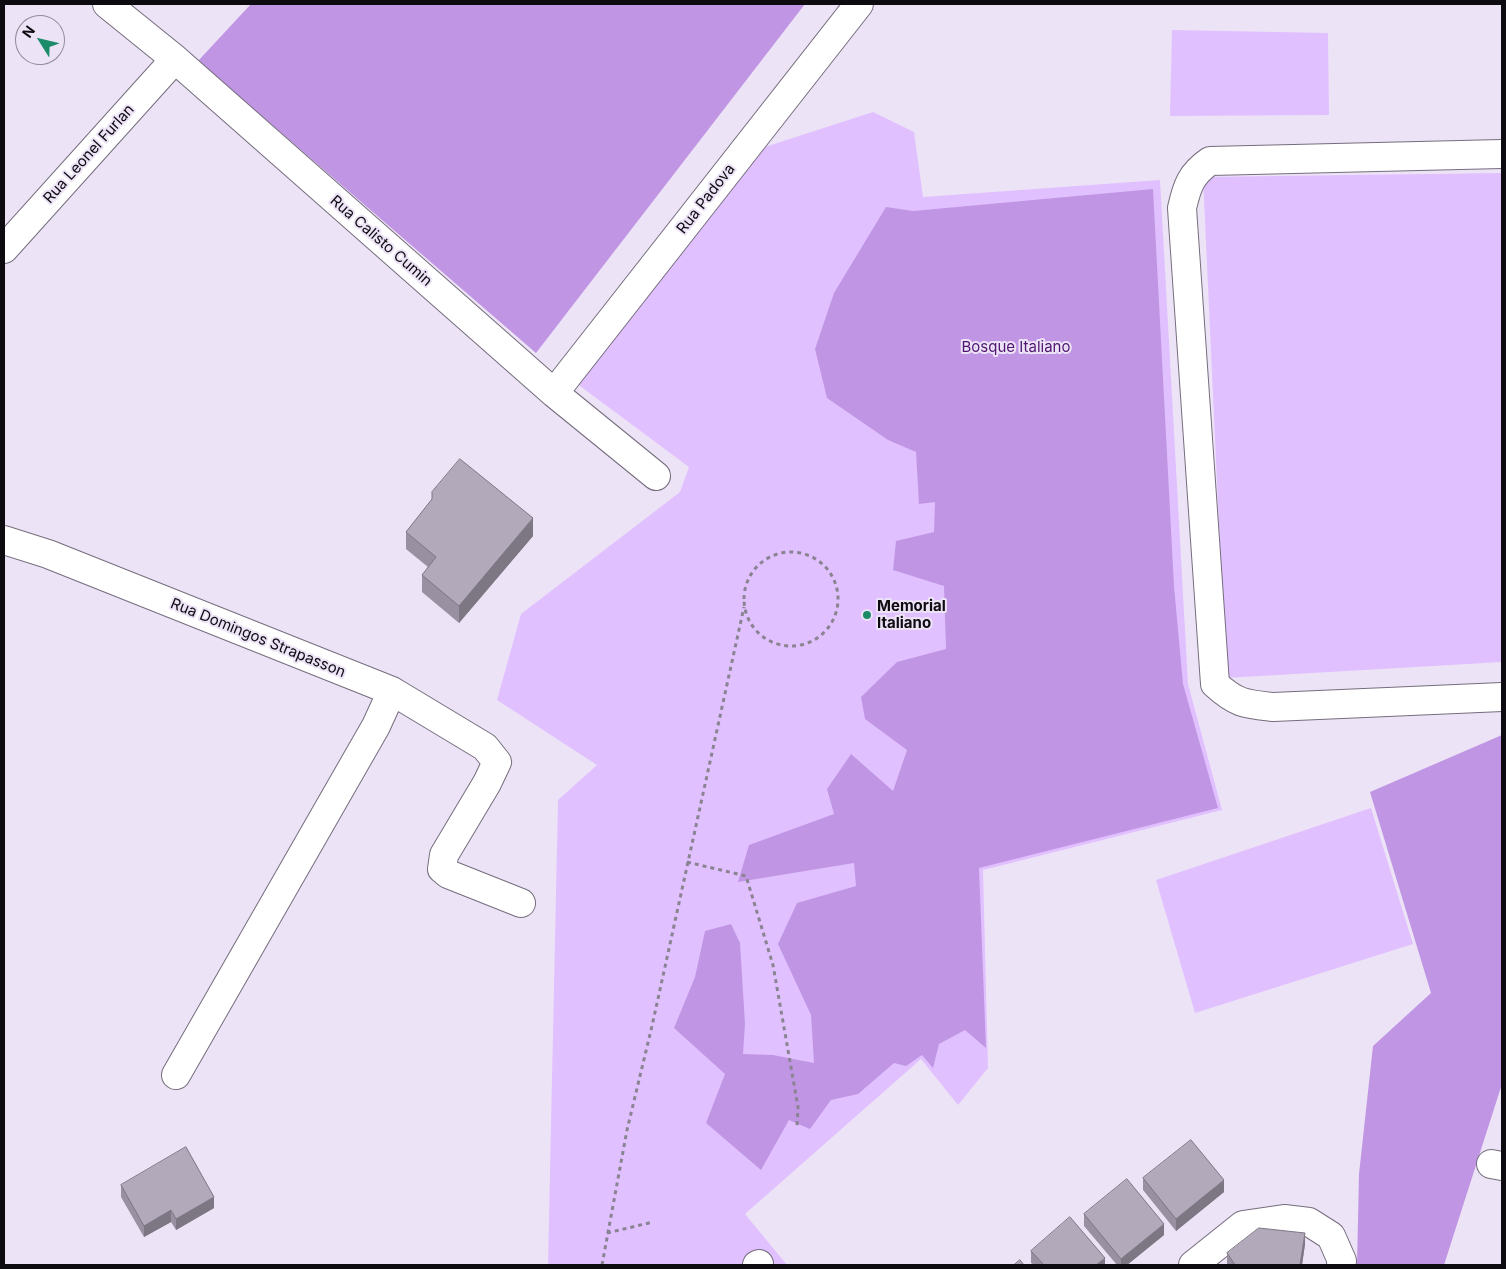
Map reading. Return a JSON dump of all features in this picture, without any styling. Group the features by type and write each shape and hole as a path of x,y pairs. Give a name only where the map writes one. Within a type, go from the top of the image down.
{"street":[{"name":"Rua Calisto Cumin","path":"107,4 175,59 554,393 656,476"},
{"name":"Rua Padova","path":"554,393 859,4"},
{"name":"Rua Leonel Furlan","path":"4,249 175,59"},
{"path":"1502,154 1210,161 1198,169 1187,186 1182,208 1215,684 1226,695 1245,704 1273,707 1502,697"},
{"name":"Rua Domingos Strapasson","path":"4,540 48,554 392,691 485,747 497,762 487,783 444,855 442,869 448,874 522,902"},
{"path":"176,1075 376,726 392,691"},
{"path":"1193,1265 1243,1225 1284,1219 1309,1222 1331,1236 1342,1261 1341,1265"}],"path":[{"path":"602,1265 626,1130 652,1026 744,607 745,590 750,575 760,563 774,555 789,552 804,553 818,560 830,571 837,584 839,602 835,619 825,633 811,643 794,647 776,645 762,637 750,623 744,607"},
{"path":"688,862 746,876 773,965 798,1107 796,1127"},
{"path":"607,1233 653,1222"}],"green space":[{"path":"251,4 805,4 536,353 198,61"},
{"path":"1172,30 1328,33 1329,115 1170,116"},
{"path":"873,112 914,132 923,197 1160,180 1188,684 1222,810 983,870 988,1068 958,1105 921,1059 745,1214 787,1265 548,1265 558,800 597,765 497,700 521,614 680,492 689,467 572,380 734,157"},
{"path":"1502,173 1502,662 1226,678 1203,177"},
{"name":"Bosque Italiano","path":"1153,189 1174,586 1183,684 1218,808 979,868 986,1048 965,1030 939,1044 933,1068 922,1055 906,1066 894,1063 858,1094 831,1100 810,1129 789,1120 761,1170 706,1123 725,1074 674,1028 695,977 705,931 731,924 740,943 745,1024 743,1054 773,1055 814,1063 811,1015 778,944 797,903 856,886 854,863 738,882 749,845 834,814 827,789 851,754 893,791 907,750 865,719 861,697 897,662 946,649 944,586 893,570 896,541 934,532 935,502 919,504 916,452 888,440 827,398 815,349 834,293 886,207 913,211"},
{"path":"1502,735 1502,1084 1444,1265 1357,1265 1359,1174 1373,1046 1431,993 1370,792"},
{"path":"1371,808 1413,944 1195,1013 1156,880"}],"building":[{"path":"460,459 533,518 459,606 422,575 436,557 406,532 432,499 432,492"},
{"path":"1191,1140 1224,1180 1176,1219 1143,1178"},
{"path":"186,1147 214,1197 176,1219 171,1210 144,1226 121,1185"},
{"path":"1127,1179 1164,1224 1121,1259 1084,1214"},
{"path":"1070,1217 1105,1258 1096,1265 1044,1265 1031,1251"},
{"path":"1259,1228 1305,1233 1300,1265 1235,1265 1227,1253"},
{"path":"1020,1260 1024,1265 1014,1265"}],"place":[{"name":"Memorial Italiano","path":"867,615"}]}
